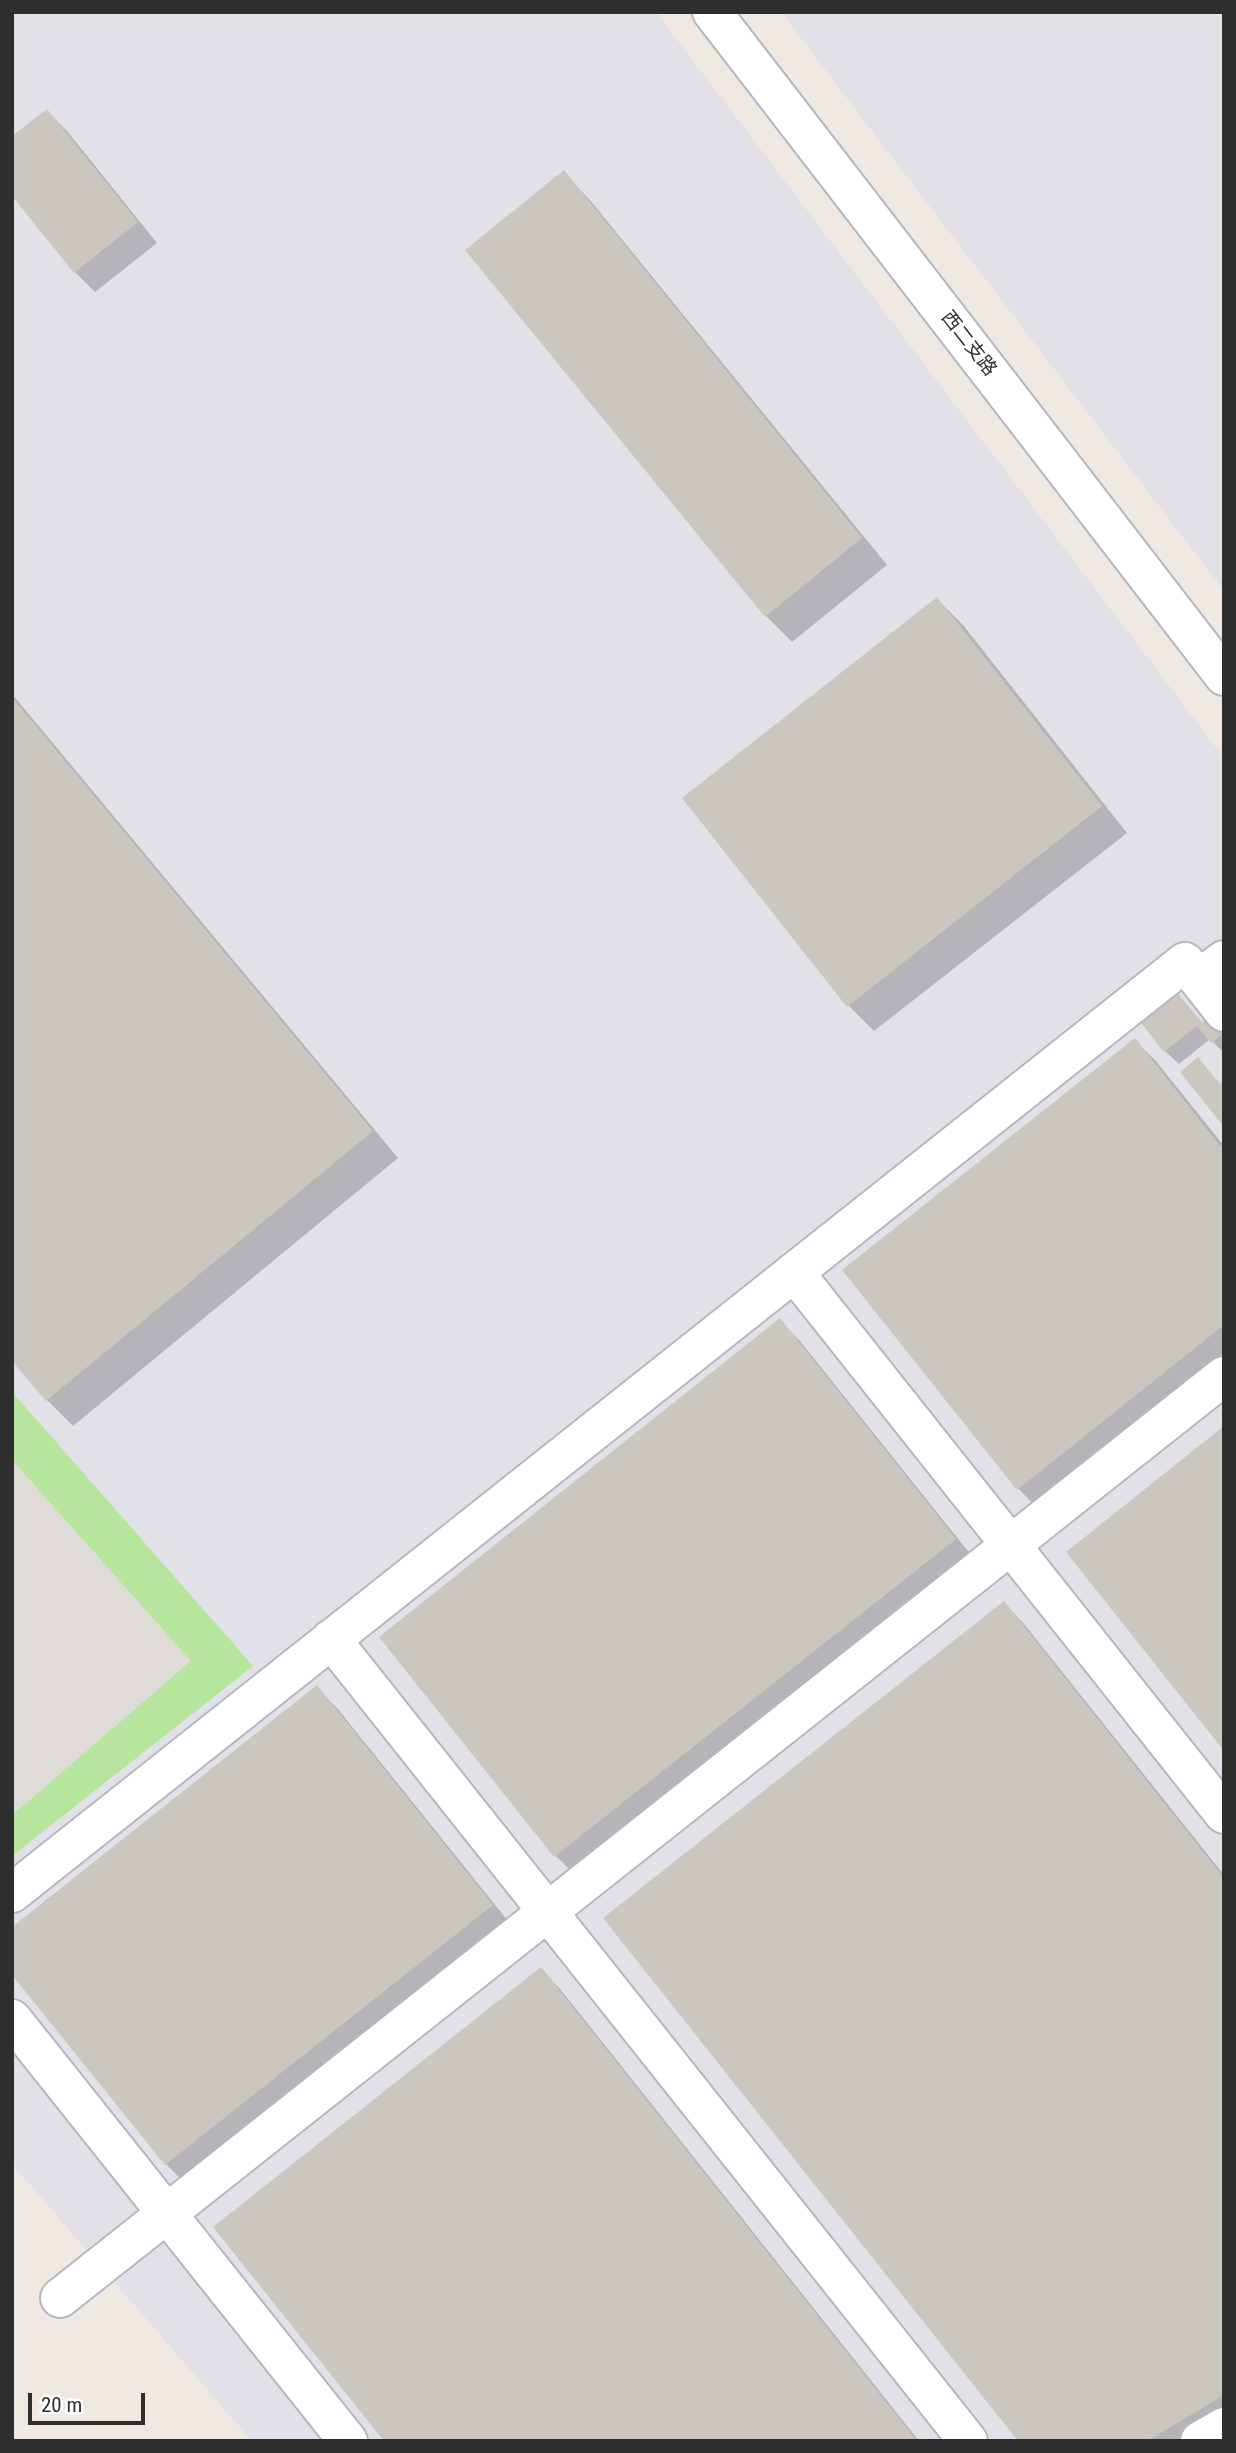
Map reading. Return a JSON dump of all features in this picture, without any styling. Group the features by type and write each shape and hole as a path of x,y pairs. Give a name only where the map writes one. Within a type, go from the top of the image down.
{"street":[{"name":"西二支路","path":"712,12 1224,676"},
{"path":"12,1892 1185,962 1211,970 1224,1012"},
{"path":"794,1272 1224,1814"},
{"path":"60,2298 1224,1376"},
{"path":"331,1639 968,2441"},
{"path":"12,2019 348,2441"},
{"path":"1200,2441 1224,2427"}],"shaded area":[{"path":"12,12 656,12 1224,758 1224,2441 252,2441 12,2164"},
{"path":"781,12 1224,12 1224,591"},
{"path":"12,1460 191,1661 12,1815"}],"green space":[{"path":"13,1393 253,1666 12,1856 12,1815 190,1661 12,1460"}],"building":[{"path":"47,109 138,222 74,273 12,196 12,136"},
{"path":"564,170 862,538 765,617 465,250"},
{"path":"937,597 1102,806 847,1007 682,798"},
{"path":"12,697 373,1131 46,1401 12,1361"},
{"path":"1175,990 1202,1023 1212,1015 1224,1033 1211,1043 1197,1026 1164,1052 1138,1019"},
{"path":"1135,1038 1220,1146 1224,1144 1224,1325 1017,1490 842,1270"},
{"path":"1198,1057 1220,1084 1224,1081 1224,1127 1180,1072"},
{"path":"780,1318 956,1539 554,1857 379,1637"},
{"path":"1224,1426 1224,1751 1066,1552"},
{"path":"1004,1601 1224,1878 1224,2395 1147,2441 1018,2441 603,1918"},
{"path":"317,1685 493,1905 165,2165 12,1975 12,1927"},
{"path":"541,1967 917,2441 384,2441 213,2227"}]}
